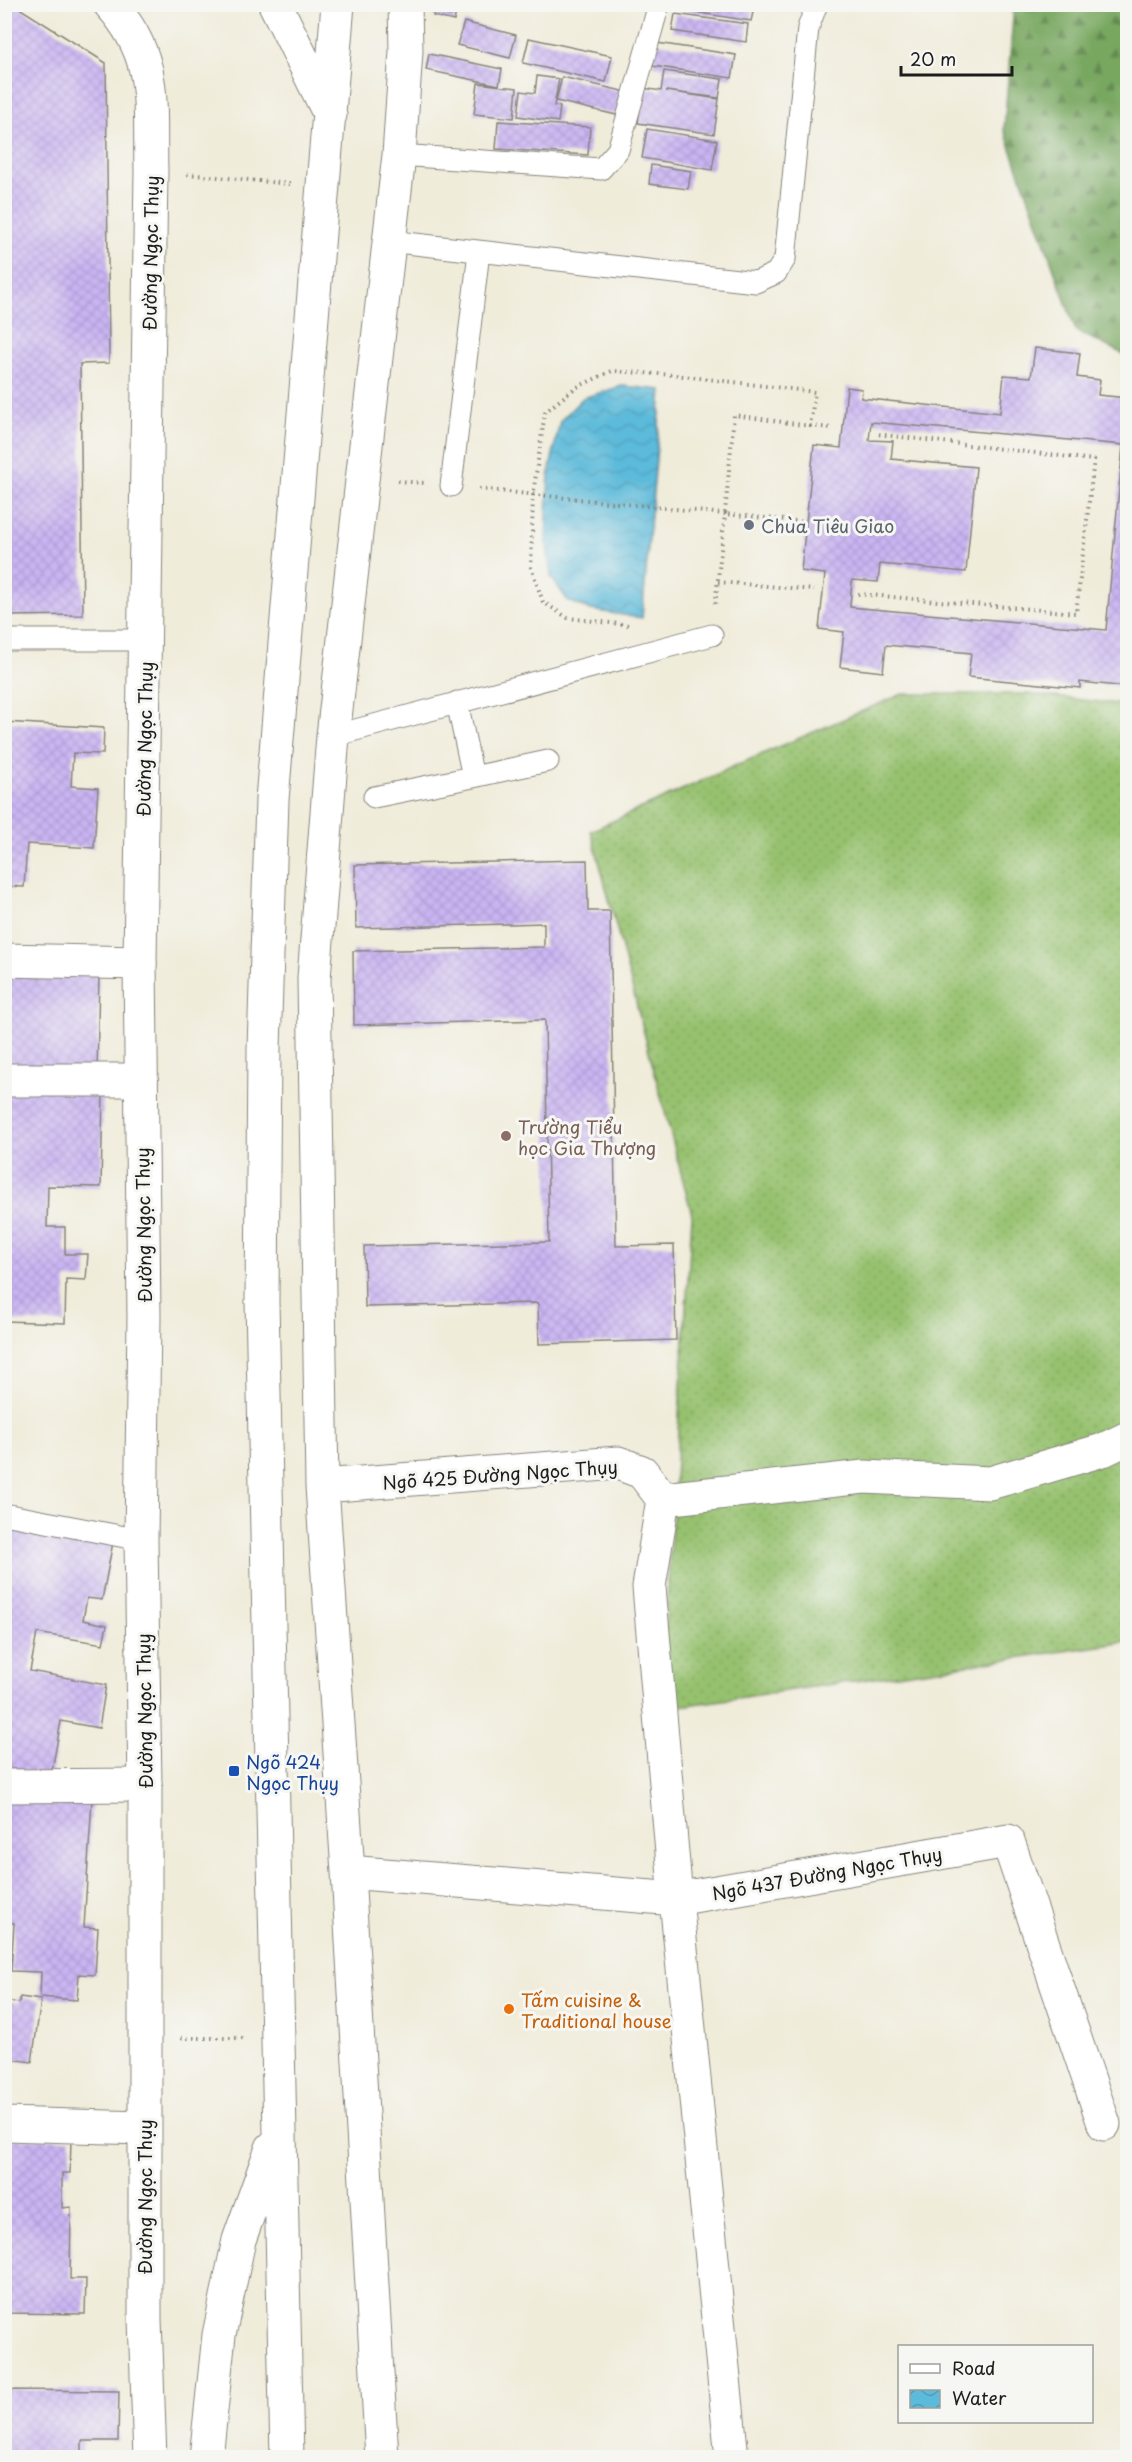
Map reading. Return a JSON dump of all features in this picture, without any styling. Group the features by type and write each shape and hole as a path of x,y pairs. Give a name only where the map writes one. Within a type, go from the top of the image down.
{"street":[{"name":"Đường Ngọc Thụy","path":"110,4 128,24 142,51 149,78 151,170 141,963 144,1317 141,1540 145,1785 145,2319 150,2457"},
{"path":"274,4 330,115"},
{"path":"287,2457 262,1301 264,1048 272,800 338,4"},
{"path":"382,2457 348,1872 322,1486 314,978 333,736 399,155 406,51 405,4"},
{"path":"4,960 141,963"},
{"path":"4,1080 141,1080"},
{"path":"732,2457 676,1899 650,1587 663,1499 864,1477 990,1483 1103,1450 1128,1438"},
{"name":"Ngõ 425 Đường Ngọc Thụy","path":"322,1486 618,1463 642,1472 663,1499"},
{"path":"4,1786 145,1785"},
{"name":"Ngõ 437 Đường Ngọc Thụy","path":"348,1872 676,1899 1008,1841 1104,2124"},
{"path":"4,2124 144,2128"},
{"path":"206,2457 219,2335 239,2240 279,2129"}],"lane":[{"path":"399,155 601,169 618,150 659,4"},
{"path":"388,241 756,282 776,273 785,259 808,28 817,4"},
{"path":"451,486 479,252"},
{"path":"333,736 712,635"},
{"path":"4,640 145,640"},
{"path":"457,702 473,777"},
{"path":"374,797 548,761"},
{"path":"4,1514 141,1540"}],"path":[{"path":"151,170 323,187"},
{"path":"634,626 568,618 543,602 531,567 532,495 545,412 575,388 612,371 675,375 815,392 810,426"},
{"path":"712,635 734,415 833,429"},
{"path":"858,594 1077,613 1094,460 876,434"},
{"path":"362,477 806,522"},
{"path":"718,582 814,590"},
{"path":"144,2038 277,2038"}],"green space":[{"path":"1014,5 1127,5 1127,356 1076,331 1004,129"},
{"path":"902,694 1029,694 1127,705 1127,1642 660,1709 692,1215 591,831"}],"water":[{"path":"622,386 662,390 642,618 591,610 568,601 551,577 546,537 549,473 560,421 583,398"}],"building":[{"path":"4,4 13,4 106,63 109,363 80,364 83,615 4,616"},
{"path":"435,4 458,4 454,21 433,16"},
{"path":"681,4 735,4 754,8 751,21 681,10"},
{"path":"675,14 748,24 746,42 672,31"},
{"path":"464,22 516,35 510,58 457,45"},
{"path":"529,38 612,56 606,82 523,63"},
{"path":"657,43 736,55 732,78 653,66"},
{"path":"429,54 502,69 499,85 426,70"},
{"path":"664,71 722,79 719,98 666,91 719,99 714,134 638,123 643,88 661,91"},
{"path":"537,76 559,79 554,106 560,107 558,122 518,116 521,91 535,93"},
{"path":"562,77 627,92 621,116 556,101"},
{"path":"478,83 517,88 514,118 474,114"},
{"path":"498,121 590,127 588,155 496,149"},
{"path":"647,129 717,140 712,170 642,158"},
{"path":"651,165 691,171 688,189 649,184"},
{"name":"Chùa Tiêu Giao","path":"1035,348 1080,353 1077,377 1100,380 1098,395 1128,398 1128,687 1080,682 1080,688 968,677 971,653 886,645 883,672 840,667 844,632 819,629 825,574 801,571 814,445 841,448 847,387 862,389 861,398 1000,413 1004,375 1031,377","holes":["871,422 1123,445 1106,630 850,607 852,580 878,582 880,564 966,572 976,467 891,459 893,441 869,440"]},
{"path":"4,722 104,728 103,754 73,753 71,786 98,788 94,848 27,844 24,887 4,886"},
{"path":"587,860 588,911 610,911 616,1246 674,1245 676,1340 539,1344 538,1303 365,1307 364,1246 549,1242 545,1020 354,1025 353,951 544,947 544,923 356,928 355,865"},
{"path":"4,973 99,974 97,1075 4,1074"},
{"path":"4,1088 103,1090 101,1187 48,1186 47,1227 65,1227 65,1254 88,1254 86,1280 66,1279 65,1323 4,1321"},
{"path":"4,1523 113,1542 102,1600 87,1598 83,1620 107,1625 103,1644 37,1633 30,1671 106,1685 99,1728 61,1721 51,1776 12,1769 10,1776 4,1775"},
{"path":"4,1795 92,1800 84,1927 98,1928 95,1975 79,1974 77,2000 40,1997 41,1972 11,1971 14,1923 4,1922"},
{"path":"20,1997 41,2000 32,2062 10,2059 5,2088 5,2001 19,2003"},
{"path":"4,2139 71,2139 70,2173 62,2173 62,2208 71,2207 70,2279 86,2279 85,2314 4,2313"},
{"path":"4,2390 119,2391 118,2441 82,2441 82,2458 4,2458"}],"place":[{"name":"Chùa Tiêu Giao","path":"749,525"},
{"name":"Trường Tiểu học Gia Thượng","path":"506,1136"},
{"name":"Ngõ 424 Ngọc Thụy","path":"234,1771"},
{"name":"Tấm cuisine & Traditional house","path":"509,2009"}]}
